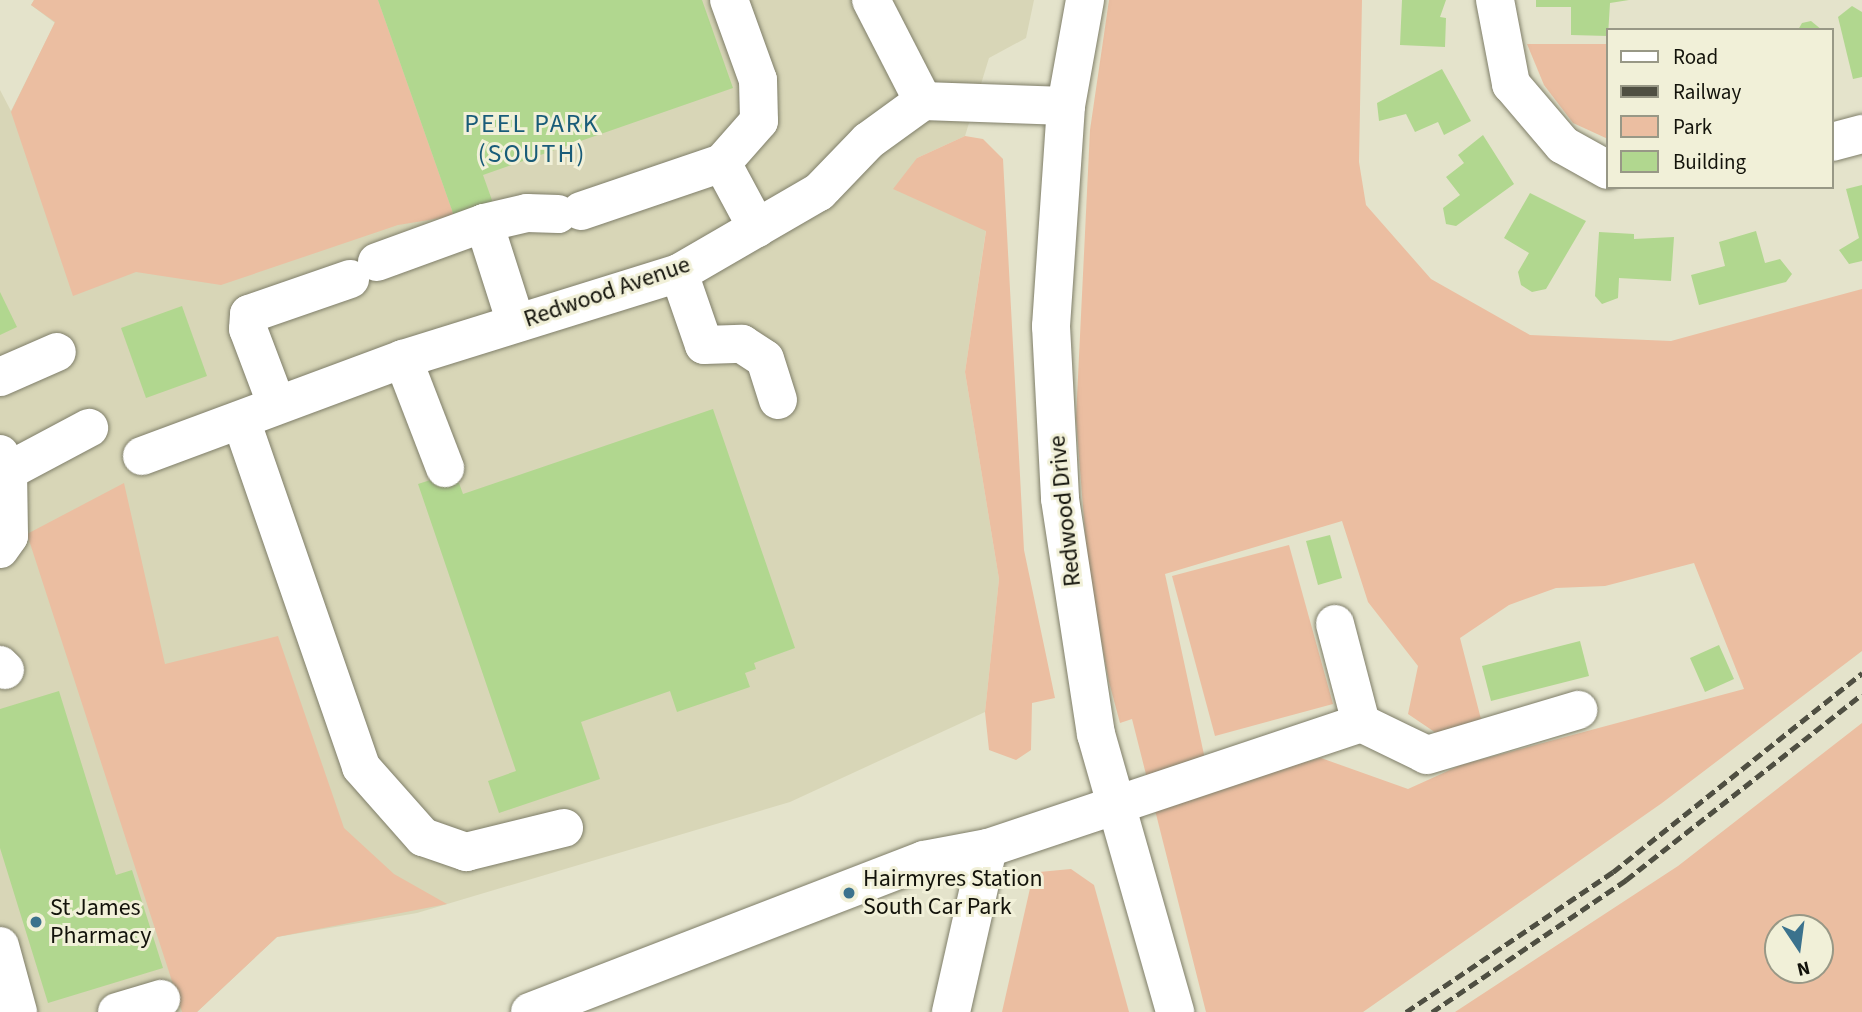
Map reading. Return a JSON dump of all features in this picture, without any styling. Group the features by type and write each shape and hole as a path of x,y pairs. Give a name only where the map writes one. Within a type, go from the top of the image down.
{"street":[{"path":"276,403 248,330 249,314 484,223 527,213 570,213 722,163 759,121 758,80 729,0"},
{"path":"871,0 923,101 1066,106"},
{"name":"Redwood Drive","path":"1085,0 1066,106 1051,326 1060,499 1096,734 1175,1012"},
{"path":"1495,0 1511,84 1563,145 1606,169"},
{"name":"Redwood Avenue","path":"142,456 241,420 276,403 403,359 679,273 819,192 868,141 923,101"},
{"path":"1834,141 1862,134"},
{"path":"722,163 757,228"},
{"path":"484,223 516,323"},
{"path":"679,273 704,345 742,344 765,359 778,400"},
{"path":"0,377 57,352"},
{"path":"403,359 445,468"},
{"path":"241,420 361,767 423,838 466,852 564,828"},
{"path":"0,549 9,536 4,463 89,428"},
{"path":"1335,624 1361,723"},
{"path":"530,1012 923,860 988,848 1361,723 1427,755 1578,710"},
{"path":"951,1012 986,878 988,848"},
{"path":"0,946 18,1012"},
{"path":"117,1012 161,999"}],"shaded area":[{"path":"34,0 1034,0 1026,38 989,58 965,136 917,158 986,230 965,372 999,579 985,712 790,802 417,913 277,937 197,1012 0,1012 0,90 11,111 55,23 31,5"}],"green space":[{"path":"34,0 378,0 454,216 398,225 221,285 136,272 73,296 11,112 55,22 31,5"},
{"path":"1109,0 1362,0 1359,162 1366,205 1431,279 1530,335 1671,341 1862,289 1862,651 1662,803 1363,1012 1206,1012 1132,719 1120,723 1109,682 1088,571 1076,418 1090,130","holes":["1342,521 1368,602 1418,666 1408,714 1439,735 1482,723 1460,638 1509,605 1556,588 1605,586 1694,563 1744,689 1461,765 1408,789 1321,758 1211,787 1165,574"]},
{"path":"1527,44 1606,44 1606,138 1573,123 1544,85"},
{"path":"965,136 983,139 1003,159 1024,550 1055,698 1032,703 1031,750 1016,760 989,750 985,712 999,579 965,372 986,231 893,189 917,158"},
{"path":"124,483 165,664 278,636 344,828 394,874 447,904 277,937 197,1012 182,1012 27,534"},
{"path":"1289,545 1333,704 1215,736 1172,576"},
{"path":"1862,723 1862,1012 1455,1012 1678,866"},
{"path":"1071,869 1094,885 1129,1012 1002,1012 1031,884 1039,872"}],"building":[{"path":"378,0 702,0 733,88 483,175 493,203 454,216"},
{"path":"1402,0 1446,0 1440,17 1446,18 1445,47 1400,45"},
{"path":"1536,0 1629,0 1610,3 1606,36 1571,35 1571,7 1536,7"},
{"path":"1852,6 1862,12 1862,77 1853,79 1838,17"},
{"path":"1811,21 1820,28 1799,28 1802,23"},
{"path":"1442,69 1471,121 1444,135 1438,122 1415,132 1406,114 1379,121 1377,103"},
{"path":"1483,135 1514,184 1456,226 1446,224 1443,208 1460,195 1446,177 1464,163 1458,155"},
{"path":"1862,185 1862,261 1849,264 1839,250 1859,238 1846,189"},
{"path":"1530,193 1586,221 1546,289 1532,292 1521,285 1518,272 1529,253 1504,238"},
{"path":"1756,231 1765,263 1780,259 1792,274 1786,282 1699,305 1691,275 1725,266 1719,242"},
{"path":"1599,232 1634,234 1634,239 1674,237 1671,281 1619,278 1618,298 1602,304 1595,296"},
{"path":"0,292 17,327 0,335"},
{"path":"182,306 207,376 146,398 121,328"},
{"path":"713,409 795,648 754,663 756,669 745,673 750,687 677,712 670,691 581,722 600,779 499,813 488,781 516,771 418,484 455,472 463,494"},
{"path":"1330,535 1342,578 1318,585 1306,541"},
{"path":"1580,641 1589,676 1491,701 1482,666"},
{"path":"1719,645 1734,679 1705,692 1690,658"},
{"path":"59,691 116,875 132,870 163,968 48,1003 0,848 0,709"}],"railway":[{"path":"1406,1012 1613,872 1862,673"},
{"path":"1432,1012 1626,880 1862,694"}],"place":[{"name":"Hairmyres Station South Car Park","path":"849,893"},
{"name":"St James Pharmacy","path":"36,922"}],"district":[{"name":"PEEL PARK (SOUTH)","path":"532,139"}]}
